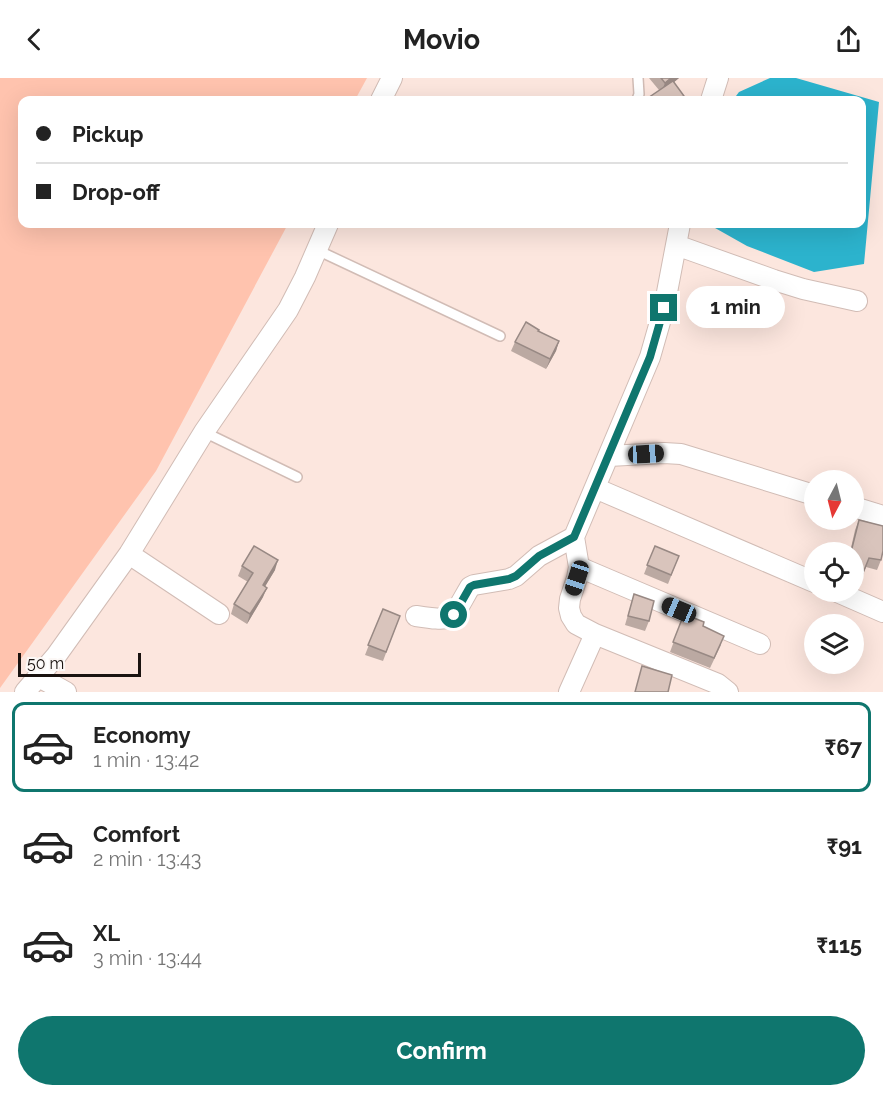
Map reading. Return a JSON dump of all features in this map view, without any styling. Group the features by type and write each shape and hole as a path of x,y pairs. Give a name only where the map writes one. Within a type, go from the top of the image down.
{"street":[{"path":"383,96 392,78"},
{"path":"712,96 718,78"},
{"path":"25,692 56,656 129,554 204,432 288,310 326,228"},
{"path":"679,228 664,308 650,357 574,537 579,567 569,608 576,624 595,634 718,684 728,692"},
{"path":"676,245 803,289 857,301"},
{"path":"609,456 681,454 804,492"},
{"path":"595,488 804,578"},
{"path":"864,510 883,516"},
{"path":"416,616 442,620 450,618 470,587 516,576 539,556 574,537"},
{"path":"129,554 219,614"},
{"path":"579,567 760,644"},
{"path":"860,602 883,612"},
{"path":"569,692 595,634"},
{"path":"39,677 66,692"}],"lane":[{"path":"638,78 639,96"},
{"path":"317,250 500,336"},
{"path":"204,432 297,477"}],"shaded area":[{"path":"0,78 367,78 357,96 18,96 18,228 286,228 156,471 0,688"}],"water":[{"path":"770,78 796,78 858,96 736,96 739,92"},
{"path":"866,98 879,102 864,264 814,272 747,246 715,228 866,228"}],"building":[{"path":"661,78 671,78 665,83"},
{"path":"673,81 684,96 651,96"},
{"path":"526,322 538,331 559,341 550,359 515,342"},
{"path":"864,521 883,526 881,560 869,558 864,570 864,542 854,542 856,530 864,530"},
{"path":"254,546 278,560 263,585 267,588 250,614 234,604 253,573 242,566"},
{"path":"655,546 679,556 671,575 647,565"},
{"path":"634,594 654,601 649,621 628,616"},
{"path":"383,609 400,616 386,652 368,645"},
{"path":"684,614 704,622 703,626 724,636 714,658 673,642"},
{"path":"642,666 672,675 668,692 635,692"}],"route":[{"path":"454,615 470,587 516,576 539,556 574,537 650,357 664,308"}]}
